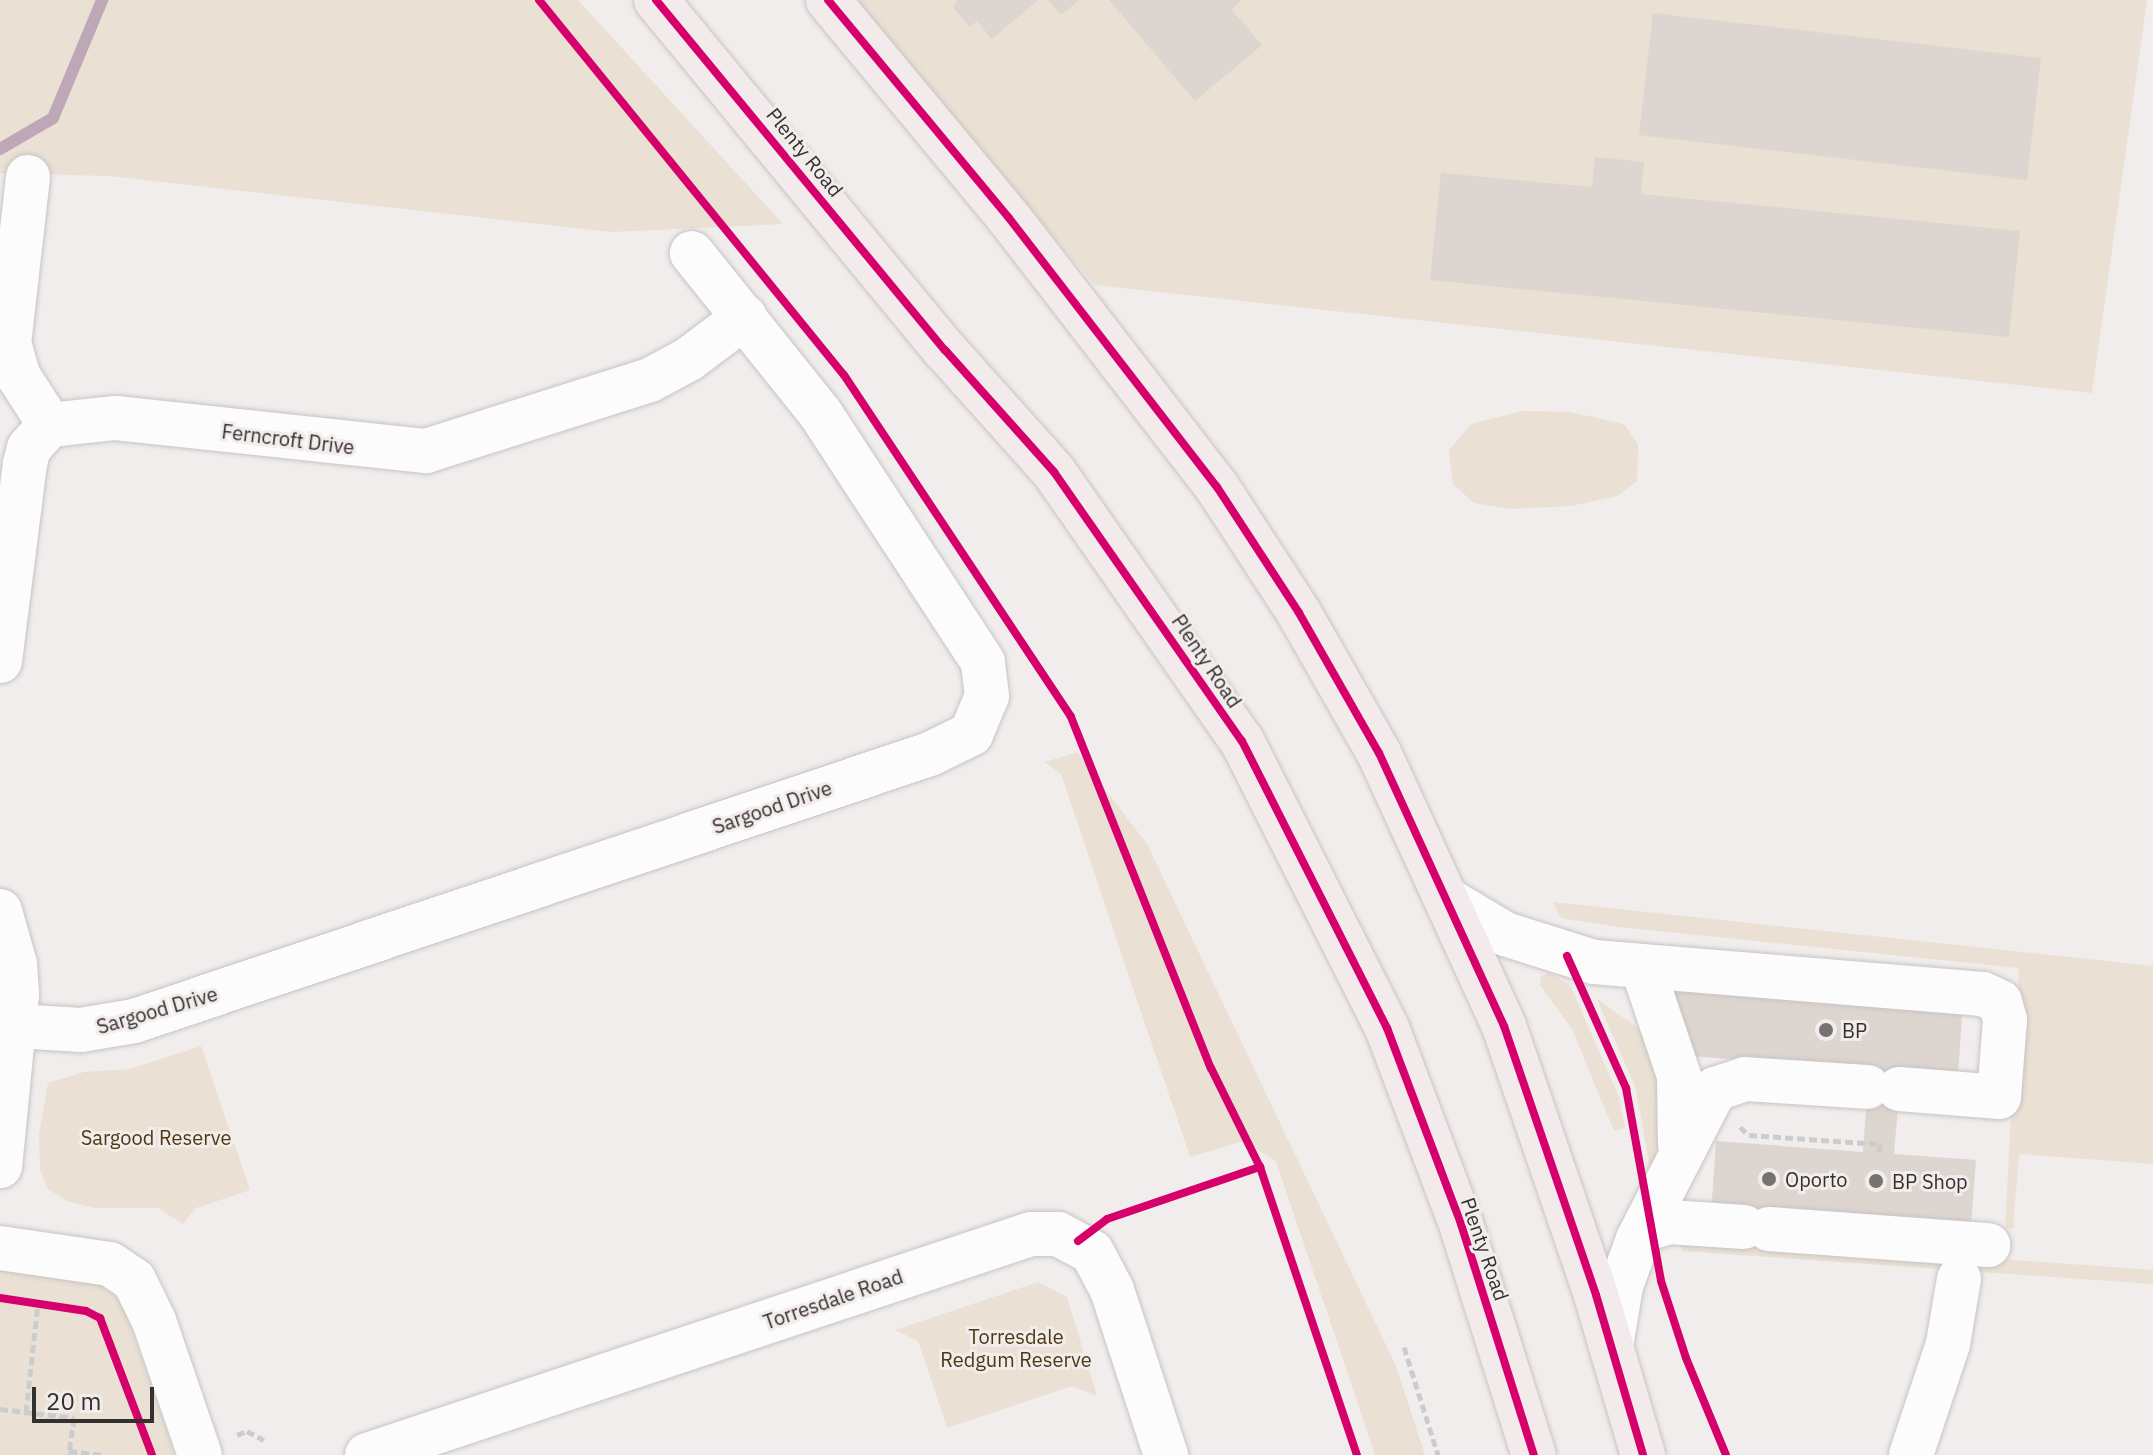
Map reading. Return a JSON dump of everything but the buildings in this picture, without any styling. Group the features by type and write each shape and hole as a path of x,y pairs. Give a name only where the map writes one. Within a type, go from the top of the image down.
{"highway":[{"name":"Plenty Road","path":"656,0 945,350 1054,472 1242,741 1387,1028 1461,1224 1534,1455"},
{"path":"828,0 1009,218 1217,487 1299,613 1379,753 1450,901 1509,1040 1611,1346 1643,1455"}],"street":[{"path":"0,661 25,464 29,448 50,425 19,377 9,343 28,177"},
{"name":"Sargood Drive","path":"16,1026 81,1030 134,1021 930,754 971,734 987,696 983,662 820,413 692,253"},
{"name":"Ferncroft Drive","path":"50,425 116,418 426,451 650,380 745,317"},
{"path":"1450,901 1535,946 1643,969 1989,995 2004,1014 1999,1097 1732,1080 1715,1089 1643,1230 1621,1286 1611,1346"},
{"path":"0,911 15,964 16,1026 0,1166"},
{"path":"1643,969 1679,1076 1682,1131 1675,1166"},
{"path":"1643,1230 1669,1222 1988,1245"},
{"name":"Torresdale Road","path":"367,1455 1031,1234 1058,1234 1092,1252 1112,1290 1166,1455"},
{"path":"0,1248 110,1264 134,1280 154,1321 200,1455"},
{"path":"1908,1450 1948,1344 1959,1279"}],"path":[{"path":"1697,1122 1738,1125 1749,1135 1880,1144 1879,1153"},
{"path":"1772,1136 1772,1145"},
{"path":"25,1302 50,1305"},
{"path":"26,1412 38,1304"},
{"path":"1404,1347 1438,1455"},
{"path":"0,1409 74,1418 69,1453 104,1455"}],"green space":[{"path":"0,0 578,0 783,224 611,232 109,176 0,173"},
{"path":"848,0 2147,0 2092,393 1095,285"},
{"path":"1522,411 1570,412 1624,424 1638,444 1637,481 1617,496 1571,506 1510,509 1474,503 1453,484 1449,450 1471,424"},
{"path":"1077,752 1147,844 1395,1364 1425,1455 1375,1455 1276,1161 1244,1141 1190,1157 1061,774 1045,762"},
{"path":"1553,902 2153,966 2153,1164 2019,1154 2013,1229 2005,1228 2019,968 1619,927 1561,918"},
{"path":"1549,973 1570,985 1619,1097 1625,1128 1614,1131 1572,1029 1540,985 1541,976"},
{"path":"1597,999 1638,1028 1658,1053 1662,1129 1651,1174 1636,1089"},
{"name":"Sargood Reserve","path":"201,1046 250,1190 196,1208 183,1224 158,1208 95,1208 67,1201 48,1189 40,1169 39,1134 48,1083 84,1072 130,1069"},
{"path":"1679,1236 2153,1270 2153,1284 1682,1251"},
{"path":"0,1270 99,1283 122,1302 175,1455 0,1455"},
{"name":"Torresdale Redgum Reserve","path":"1038,1282 1067,1297 1097,1396 1072,1386 947,1428 918,1341 895,1330"}],"waterway":[{"path":"0,149 53,118 102,0"}],"cycle path":[{"path":"539,0 844,375 1071,717 1211,1068 1260,1167"},
{"path":"656,0 945,350 1054,472 1242,741 1387,1028 1461,1224 1534,1455"},
{"path":"828,0 1009,218 1217,487 1299,613 1379,753 1504,1026 1596,1295 1643,1455"},
{"path":"1567,956 1626,1088 1661,1281 1686,1358 1726,1455"},
{"path":"1078,1241 1107,1219 1260,1167 1357,1455"},
{"path":"0,1298 86,1311 100,1318 152,1455"}],"place":[{"name":"BP","path":"1826,1030"},
{"name":"Oporto","path":"1769,1179"},
{"name":"BP Shop","path":"1876,1181"}]}
